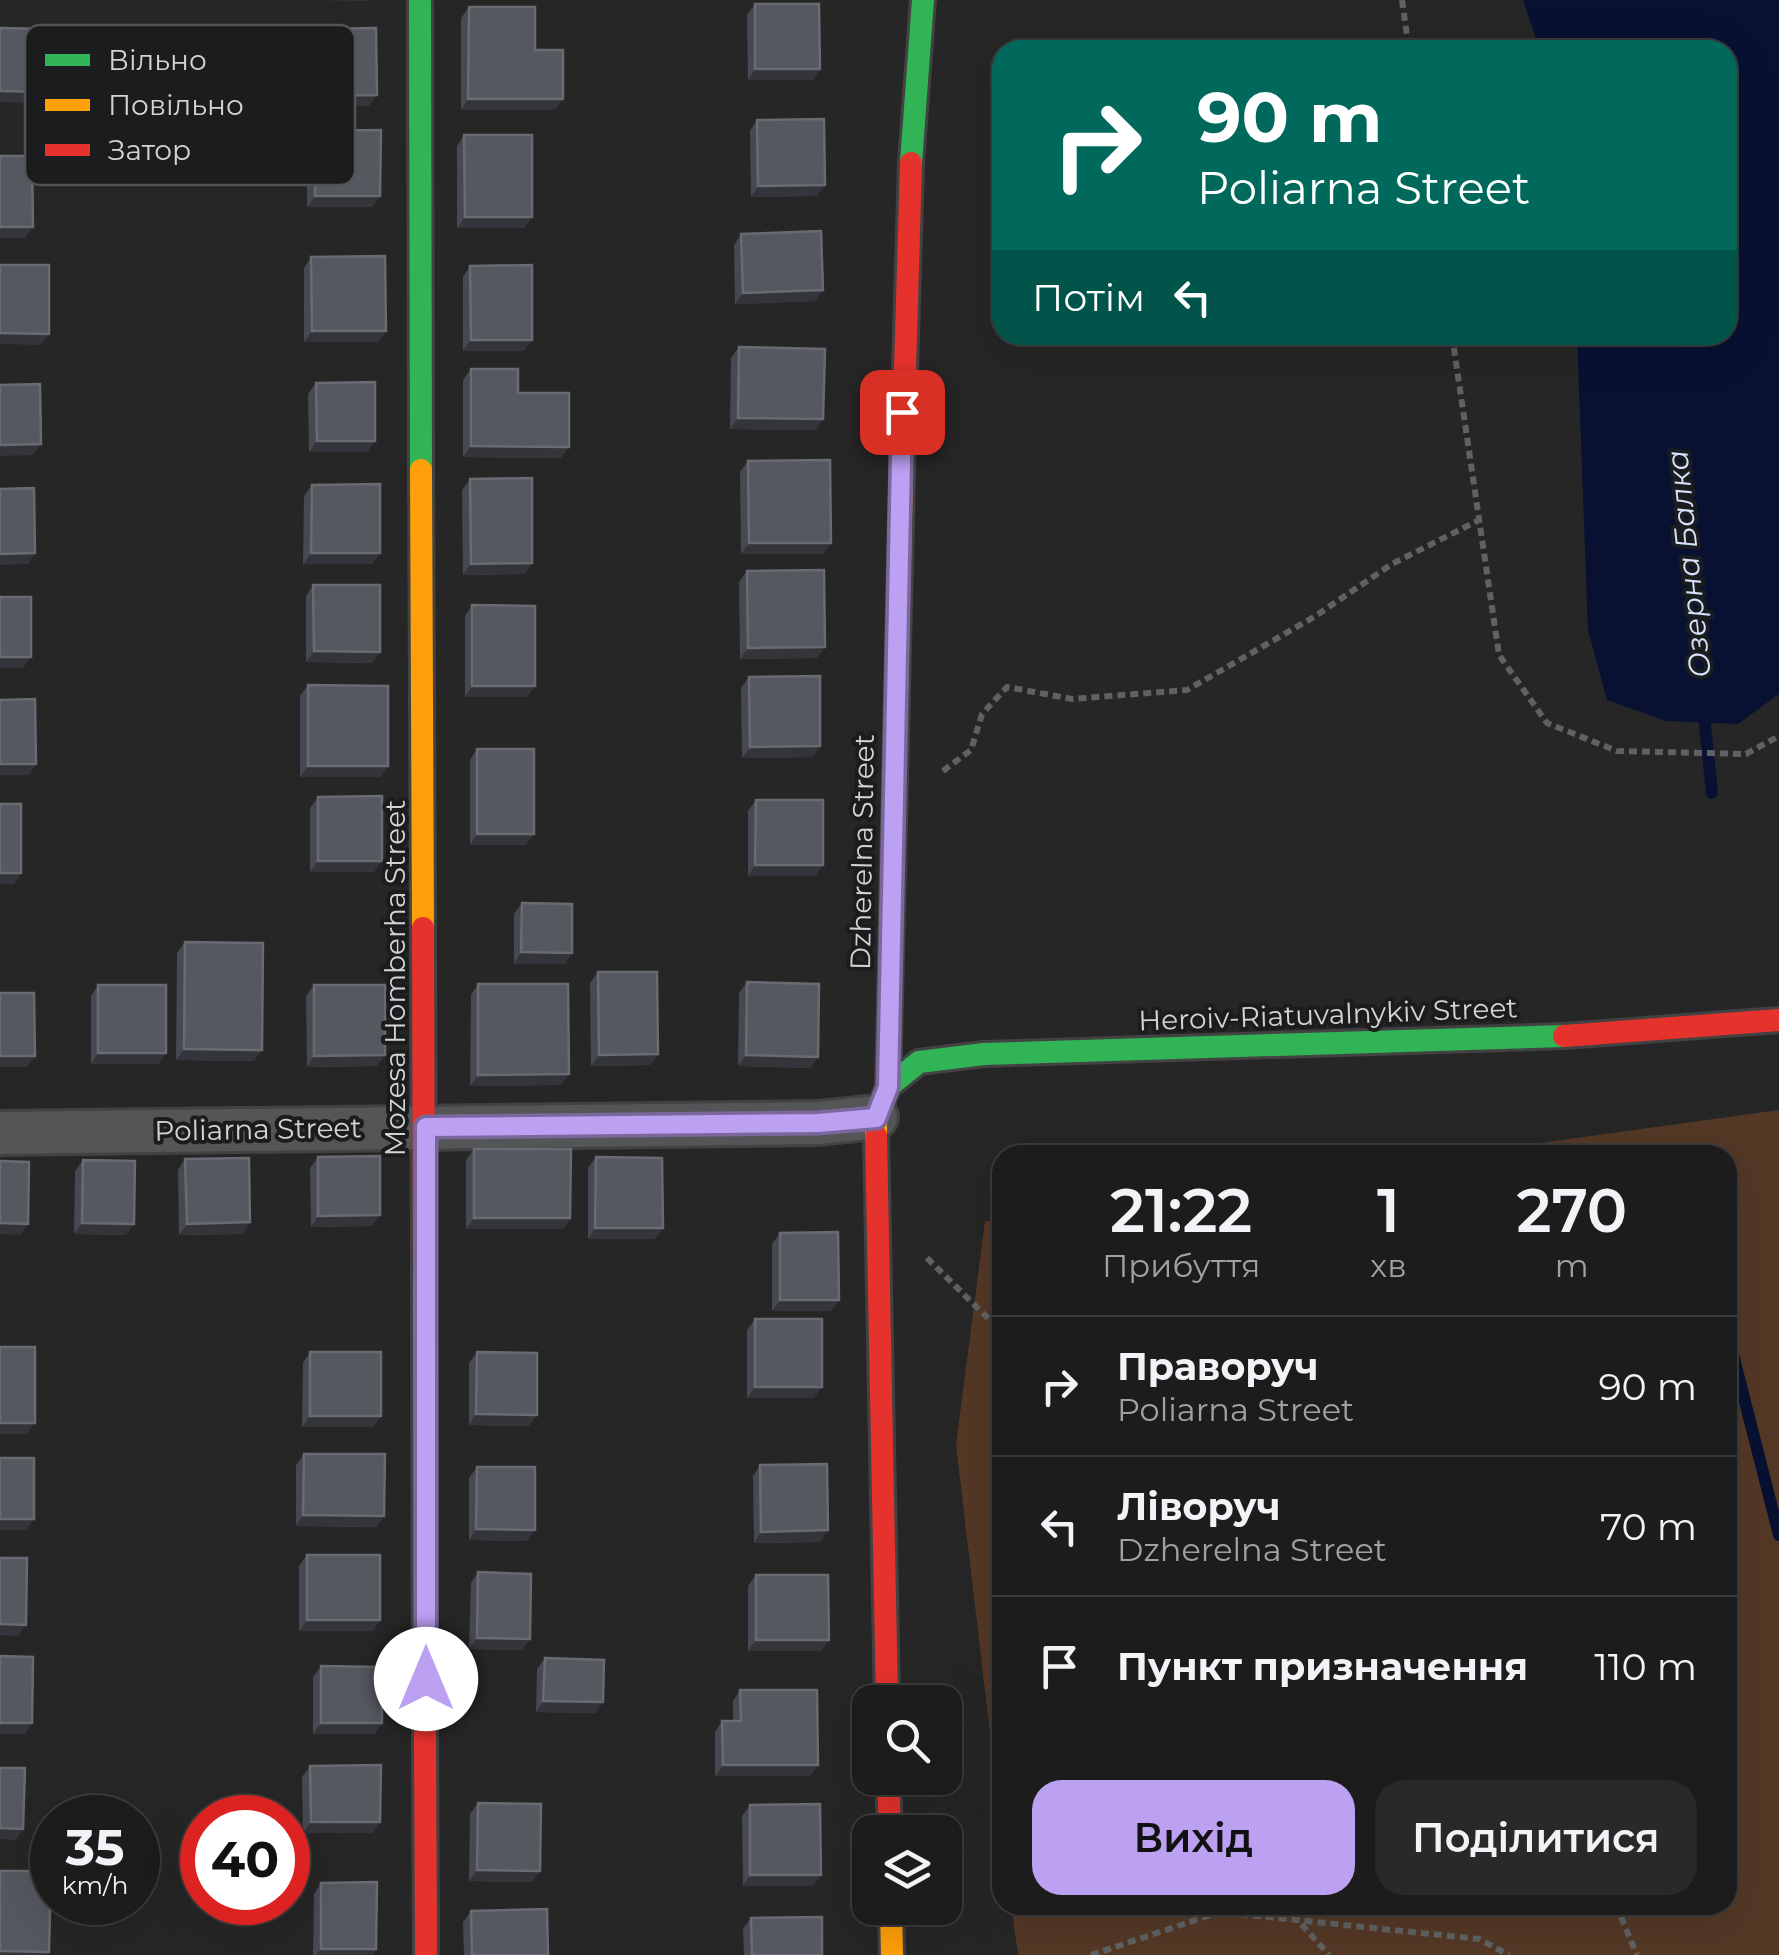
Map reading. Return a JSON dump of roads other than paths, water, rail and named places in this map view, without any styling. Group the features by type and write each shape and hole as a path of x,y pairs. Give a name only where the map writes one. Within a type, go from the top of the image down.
{"street":[{"name":"Mozesa Homberha Street","path":"420,0 426,1955"},
{"name":"Dzherelna Street","path":"887,1685 876,1209 907,226 923,0"},
{"name":"Heroiv-Riatuvalnykiv Street","path":"882,1102 919,1062 984,1054 1538,1038 1779,1020"},
{"name":"Poliarna Street","path":"0,1133 818,1123 882,1102"},
{"path":"891,1925 892,1955"}],"water":[{"path":"1523,0 1779,0 1779,694 1738,724 1666,721 1607,700 1588,630 1577,345 1737,345 1737,40 1537,40"}],"waterway":[{"name":"Озерна Балка","path":"1703,706 1712,793"},
{"name":"Озерна Балка","path":"1737,1370 1779,1535"}]}
